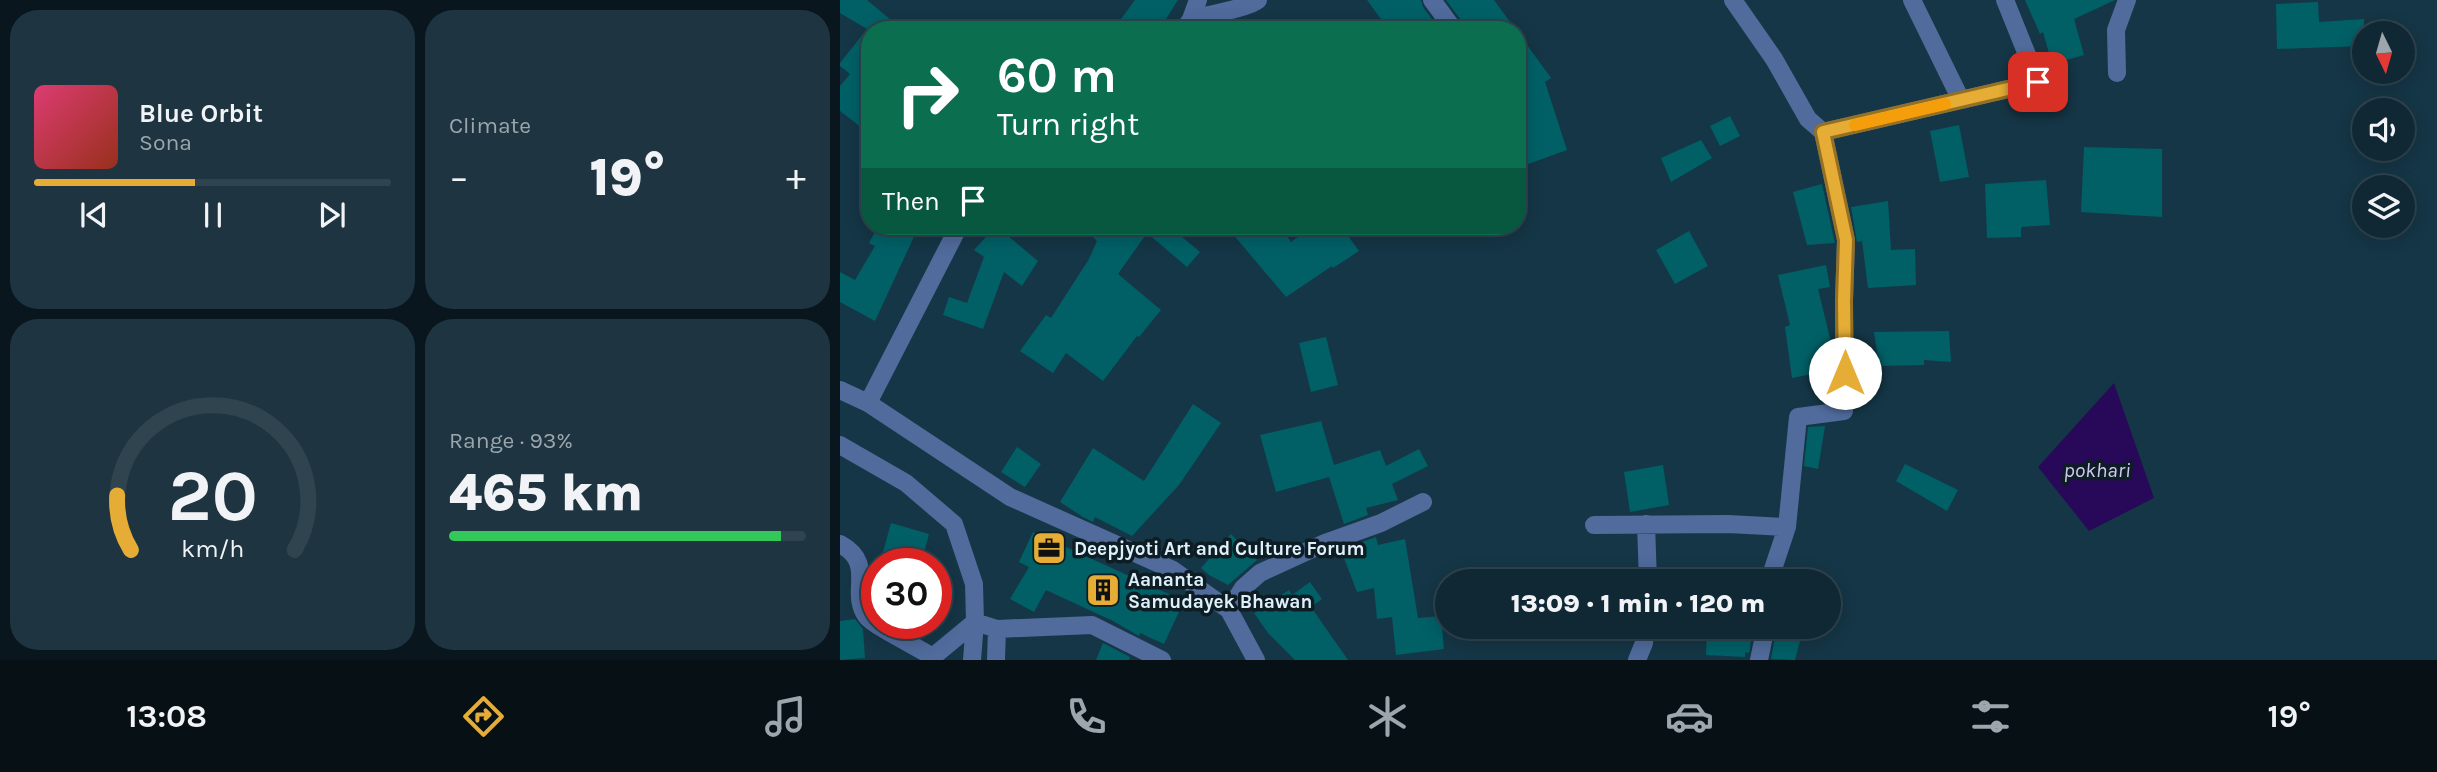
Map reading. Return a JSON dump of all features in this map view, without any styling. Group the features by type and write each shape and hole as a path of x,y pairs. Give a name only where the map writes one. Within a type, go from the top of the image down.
{"street":[{"path":"1189,21 1198,0"},
{"path":"1198,21 1251,6 1258,0"},
{"path":"1432,0 1447,21"},
{"path":"1733,0 1774,59 1808,119 1823,132 1846,240 1844,411 1798,417 1787,527 1773,569"},
{"path":"1912,0 1961,100"},
{"path":"1823,132 2038,82 2004,0"},
{"path":"2117,73 2116,30 2127,0"},
{"path":"868,403 953,235"},
{"path":"840,390 868,403 1010,497 1172,570 1228,610 1256,660"},
{"path":"840,445 906,483 954,524 974,584 972,660"},
{"path":"1228,610 1243,588 1260,573 1381,523 1423,502"},
{"path":"1646,524 1648,569"},
{"path":"1594,525 1728,524 1787,527"},
{"path":"840,544 852,551 858,560 862,606 867,618 931,658 975,622"},
{"path":"975,622 997,629 1092,625 1162,660"},
{"path":"996,660 997,629"},
{"path":"1637,660 1644,639"},
{"path":"1759,660 1763,639"}],"water":[{"name":"pokhari","path":"2114,383 2154,498 2089,531 2038,467"}],"building":[{"path":"840,0 867,0 892,21 861,21 861,25 840,13"},
{"path":"1135,0 1178,0 1165,21 1120,21"},
{"path":"1367,0 1421,0 1433,21 1382,21"},
{"path":"1446,0 1494,0 1509,21 1462,21"},
{"path":"2025,0 2115,0 2074,19 2084,55 2052,64 2043,32 2040,34"},
{"path":"2318,2 2319,22 2364,19 2364,21 2352,21 2352,46 2277,49 2276,4"},
{"path":"861,37 861,127 840,111 840,86 850,74 840,63"},
{"path":"1526,43 1551,78 1545,82 1567,150 1526,165"},
{"path":"1730,116 1740,136 1720,146 1710,126"},
{"path":"1959,125 1969,177 1940,182 1930,131"},
{"path":"1701,140 1712,158 1671,182 1661,158"},
{"path":"2084,147 2162,149 2162,217 2081,212"},
{"path":"2046,180 2050,225 2021,227 2021,237 1987,238 1985,184"},
{"path":"1822,184 1835,243 1807,245 1793,192"},
{"path":"1888,201 1891,250 1915,249 1916,285 1868,288 1862,241 1857,242 1851,207"},
{"path":"1689,231 1708,266 1675,284 1656,250"},
{"path":"873,235 915,235 875,321 840,302 840,272 855,280 875,246 869,243"},
{"path":"988,235 1007,235 1038,261 1022,286 1004,272 983,329 943,315 949,297 967,303 984,257 974,250"},
{"path":"1091,235 1146,235 1118,274 1161,310 1139,337 1137,336 1103,381 1066,353 1053,373 1020,351 1046,315 1051,318 1089,259 1097,241"},
{"path":"1149,235 1180,235 1200,252 1187,267"},
{"path":"1234,235 1286,235 1291,242 1300,235 1347,235 1359,251 1286,297"},
{"path":"1826,265 1830,287 1818,289 1833,350 1833,370 1792,378 1785,327 1790,325 1778,275"},
{"path":"1949,331 1951,362 1924,360 1924,365 1879,366 1874,332"},
{"path":"1326,337 1338,385 1311,392 1299,343"},
{"path":"1193,404 1221,423 1179,485 1132,536 1095,517 1093,522 1060,502 1093,448 1144,481"},
{"path":"1321,421 1334,465 1380,450 1386,466 1419,449 1428,466 1392,484 1398,500 1366,508 1368,515 1344,524 1329,477 1276,492 1260,435"},
{"path":"1825,426 1818,469 1804,466 1808,427"},
{"path":"1017,447 1041,464 1025,487 1001,472"},
{"path":"1905,464 1958,490 1947,511 1896,481"},
{"path":"1663,465 1669,505 1630,512 1624,472"},
{"path":"891,523 929,534 925,548 884,548"},
{"name":"Aananta Samudayek Bhawan","path":"1033,532 1184,601 1164,644 1140,633 1139,636 1046,590 1034,612 1010,599 1029,567 1019,562"},
{"path":"1231,534 1257,560 1228,585 1201,568"},
{"path":"1376,537 1378,545 1405,539 1418,618 1435,617 1435,639 1443,639 1444,649 1396,655 1392,617 1377,619 1374,588 1357,592 1342,553 1353,551 1351,546"},
{"path":"1310,582 1322,599 1311,607 1348,660 1295,660 1268,633 1254,613 1289,590 1292,595"},
{"path":"855,619 861,626 865,658 840,660 840,621"},
{"path":"1707,639 1752,639 1749,653 1745,652 1745,657 1706,655"},
{"path":"1775,639 1801,639 1795,660 1771,659"},
{"path":"1103,643 1130,657 1129,660 1096,660"}],"slow traffic":[{"path":"1855,125 1945,104"}],"place":[{"name":"Deepjyoti Art and Culture Forum","path":"1049,548"},
{"name":"Aananta Samudayek Bhawan","path":"1103,590"}],"route":[{"path":"1845,373 1846,240 1823,132 2038,82"}]}
